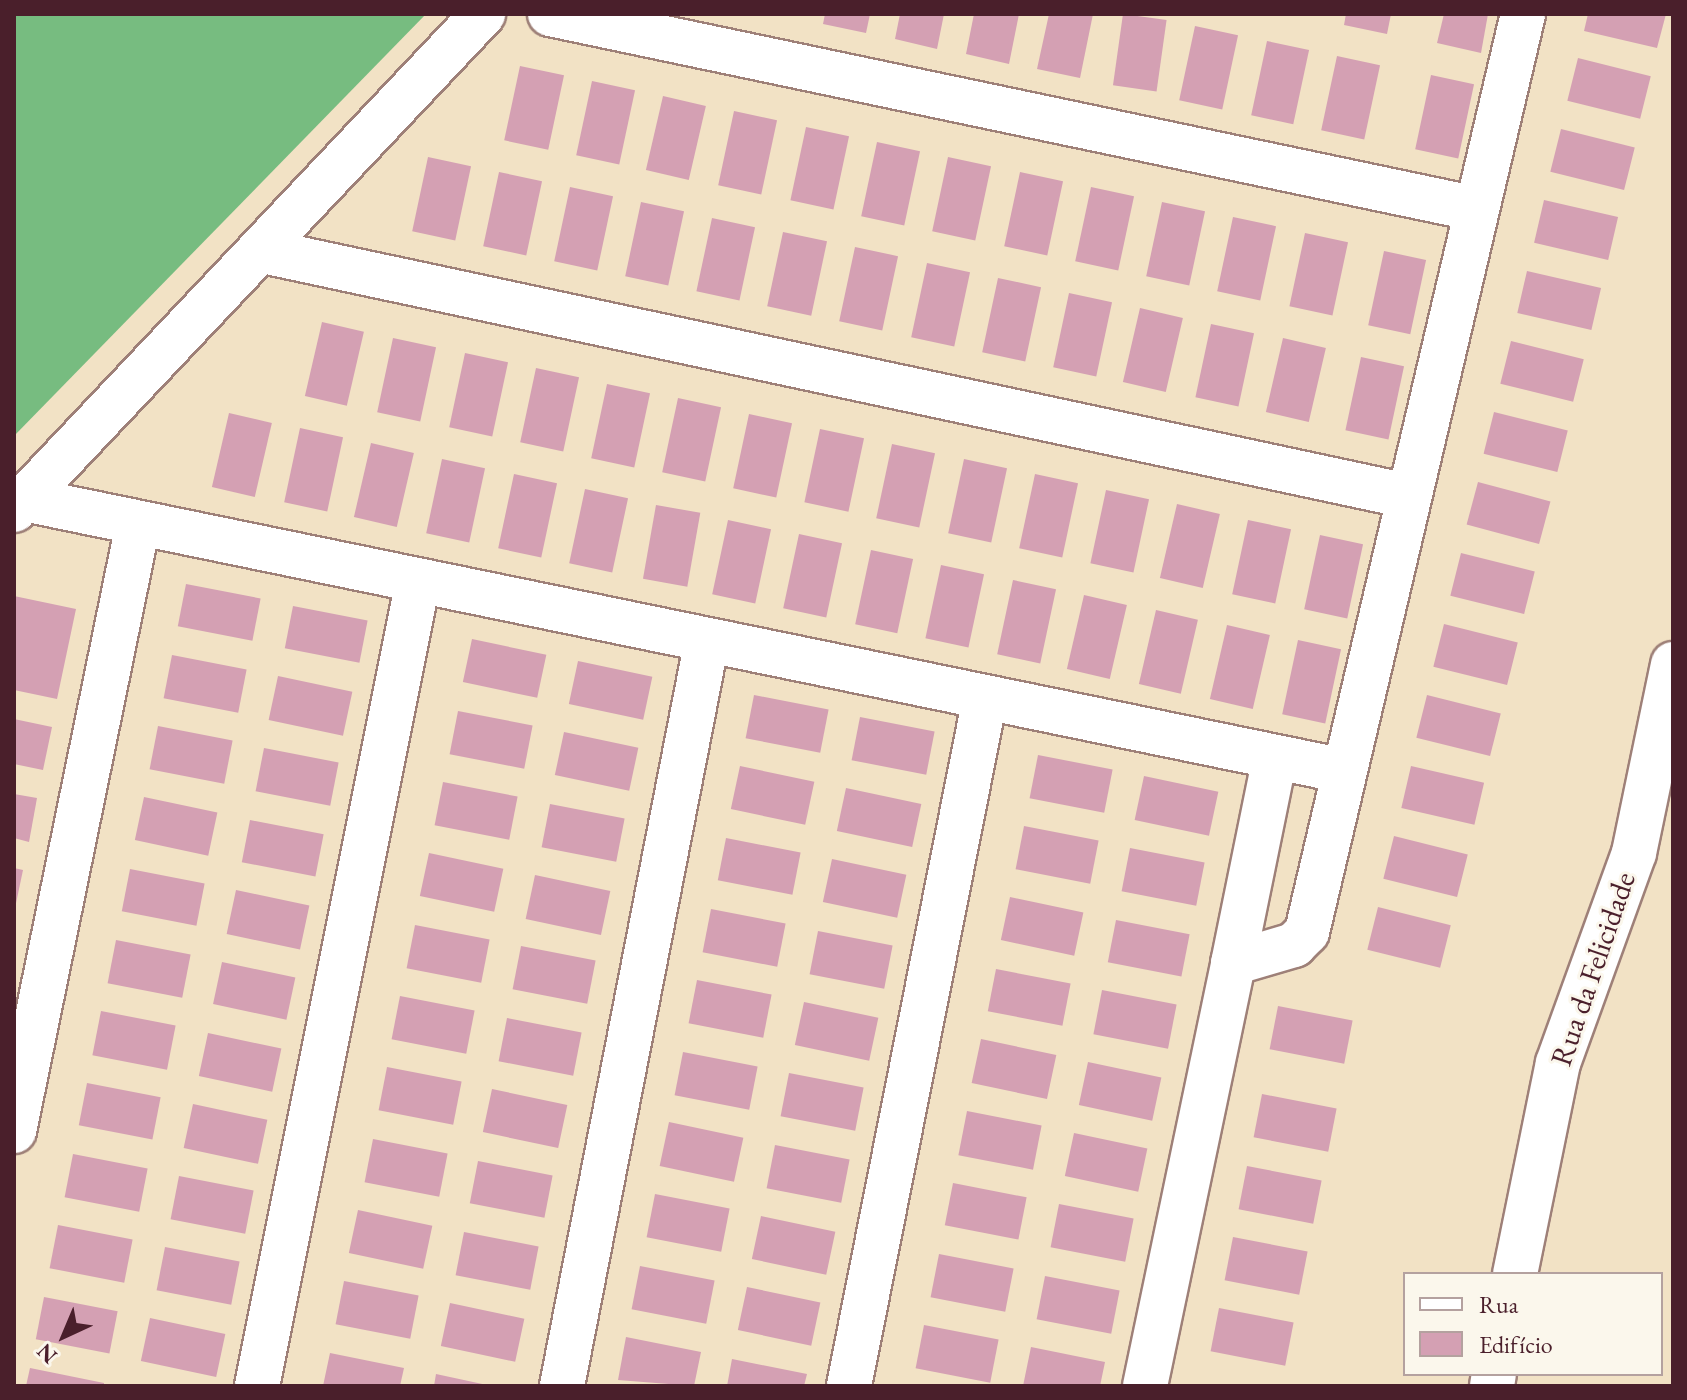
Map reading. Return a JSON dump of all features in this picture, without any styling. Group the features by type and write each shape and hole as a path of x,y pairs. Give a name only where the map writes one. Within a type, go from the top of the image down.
{"street":[{"path":"19,504 263,251 483,14"},
{"path":"550,14 1477,209"},
{"path":"1233,963 1303,940 1523,14"},
{"path":"263,251 1408,496"},
{"path":"19,504 138,524 1344,771"},
{"path":"14,1131 138,524"},
{"path":"257,1386 418,581"},
{"path":"562,1386 707,640"},
{"name":"Rua da Felicidade","path":"1515,1272 1558,1063 1634,853 1673,664"},
{"path":"849,1386 985,698"},
{"path":"1145,1386 1275,757"}],"green space":[{"path":"14,14 426,14 14,436"}],"building":[{"path":"825,14 870,14 866,33 823,24"},
{"path":"900,14 944,14 937,49 895,39"},
{"path":"974,14 1019,14 1009,64 966,54"},
{"path":"1049,14 1093,14 1080,78 1037,69"},
{"path":"1123,14 1167,20 1157,91 1113,85"},
{"path":"1346,14 1391,14 1387,34 1344,25"},
{"path":"1444,14 1488,14 1481,53 1437,43"},
{"path":"1588,14 1666,14 1657,48 1584,31"},
{"path":"1195,26 1238,35 1222,109 1179,100"},
{"path":"1267,41 1309,50 1293,124 1251,115"},
{"path":"1337,56 1380,65 1364,139 1321,130"},
{"path":"1578,58 1651,76 1640,119 1567,101"},
{"path":"520,66 564,75 548,150 504,140"},
{"path":"1431,75 1474,84 1458,158 1415,149"},
{"path":"592,81 635,90 619,164 576,155"},
{"path":"663,96 706,106 689,180 646,170"},
{"path":"734,111 777,120 761,194 718,185"},
{"path":"806,127 849,136 833,210 790,200"},
{"path":"1561,129 1635,147 1624,190 1550,172"},
{"path":"877,142 920,151 904,225 861,216"},
{"path":"428,157 471,166 455,240 412,231"},
{"path":"948,157 991,166 975,240 932,231"},
{"path":"499,172 542,181 526,255 483,246"},
{"path":"1020,172 1063,181 1047,255 1004,246"},
{"path":"570,187 613,196 597,270 554,261"},
{"path":"1091,187 1134,196 1118,270 1075,261"},
{"path":"1544,200 1618,217 1608,260 1534,243"},
{"path":"641,202 684,211 668,285 625,276"},
{"path":"1162,202 1205,211 1189,285 1146,276"},
{"path":"1233,217 1276,226 1260,300 1217,291"},
{"path":"712,218 755,227 739,301 696,291"},
{"path":"783,232 827,241 811,316 767,306"},
{"path":"1305,233 1348,242 1332,316 1289,306"},
{"path":"855,247 898,256 882,330 839,321"},
{"path":"1384,251 1426,260 1410,334 1368,325"},
{"path":"927,263 970,272 954,346 911,337"},
{"path":"1527,271 1601,288 1591,330 1517,313"},
{"path":"998,278 1041,287 1025,361 982,352"},
{"path":"1069,293 1112,302 1096,376 1053,367"},
{"path":"1140,308 1183,318 1166,392 1123,382"},
{"path":"322,322 364,332 347,406 305,396"},
{"path":"1211,324 1254,333 1238,407 1195,397"},
{"path":"393,338 436,347 420,421 377,412"},
{"path":"1283,338 1326,348 1309,422 1266,412"},
{"path":"1511,341 1584,359 1573,402 1500,384"},
{"path":"465,353 508,362 492,436 449,427"},
{"path":"1361,357 1404,366 1388,440 1345,430"},
{"path":"536,368 579,377 563,451 520,442"},
{"path":"607,384 650,393 634,467 591,458"},
{"path":"678,398 721,407 705,481 662,472"},
{"path":"1494,412 1568,430 1557,472 1484,454"},
{"path":"229,413 272,423 255,497 212,487"},
{"path":"749,414 792,423 776,497 733,488"},
{"path":"300,428 343,437 327,511 284,502"},
{"path":"820,429 864,438 848,512 804,502"},
{"path":"371,443 414,453 397,527 354,517"},
{"path":"892,444 935,453 919,527 876,518"},
{"path":"442,459 485,468 469,542 426,533"},
{"path":"964,459 1007,468 991,542 948,533"},
{"path":"514,474 557,483 541,557 498,548"},
{"path":"1035,474 1078,483 1062,557 1019,548"},
{"path":"1478,482 1550,501 1539,544 1467,525"},
{"path":"585,489 628,498 612,572 569,563"},
{"path":"1106,490 1149,499 1133,573 1090,563"},
{"path":"1177,504 1220,514 1203,588 1160,578"},
{"path":"656,505 700,513 687,587 643,579"},
{"path":"728,520 771,529 755,603 712,594"},
{"path":"1248,520 1291,529 1275,603 1232,594"},
{"path":"799,534 842,543 826,617 783,608"},
{"path":"1320,535 1363,544 1347,618 1304,609"},
{"path":"871,550 913,559 897,633 855,624"},
{"path":"1461,553 1535,571 1524,614 1450,596"},
{"path":"941,565 984,574 968,648 925,638"},
{"path":"1013,580 1056,589 1040,663 997,654"},
{"path":"186,584 261,599 252,641 178,626"},
{"path":"1084,595 1127,605 1110,679 1067,669"},
{"path":"14,596 76,609 57,699 14,690"},
{"path":"293,606 368,621 359,663 285,648"},
{"path":"1156,610 1198,620 1181,694 1139,684"},
{"path":"1444,624 1518,642 1507,685 1433,667"},
{"path":"1227,625 1270,635 1253,709 1210,699"},
{"path":"472,639 546,655 537,698 463,682"},
{"path":"1298,640 1341,649 1325,723 1282,714"},
{"path":"172,655 247,670 238,713 164,698"},
{"path":"578,661 652,677 643,720 569,704"},
{"path":"278,676 352,692 343,736 269,720"},
{"path":"754,695 829,710 820,753 746,738"},
{"path":"1427,695 1501,713 1490,756 1416,738"},
{"path":"458,711 533,726 524,769 450,754"},
{"path":"860,717 935,732 926,775 852,760"},
{"path":"14,719 52,727 43,770 14,764"},
{"path":"158,726 233,741 224,784 150,769"},
{"path":"564,732 638,748 629,791 555,775"},
{"path":"264,748 339,763 330,806 256,791"},
{"path":"1038,755 1113,770 1104,813 1030,798"},
{"path":"740,766 814,782 805,825 731,809"},
{"path":"1411,766 1484,783 1474,825 1401,808"},
{"path":"1144,776 1218,792 1209,836 1135,820"},
{"path":"443,782 518,797 509,840 435,825"},
{"path":"846,788 921,804 912,847 837,831"},
{"path":"14,794 37,798 29,842 14,838"},
{"path":"144,797 217,813 208,856 135,840"},
{"path":"550,804 625,819 616,862 542,847"},
{"path":"250,820 324,834 315,877 242,862"},
{"path":"1024,826 1099,841 1090,884 1016,869"},
{"path":"1394,836 1468,854 1457,897 1383,879"},
{"path":"726,838 801,853 792,895 718,880"},
{"path":"1130,848 1205,863 1196,906 1122,891"},
{"path":"429,853 503,869 494,912 420,896"},
{"path":"832,859 906,875 897,918 823,902"},
{"path":"14,868 23,870 15,908 14,908"},
{"path":"130,869 205,884 196,926 122,911"},
{"path":"535,875 610,891 601,935 526,919"},
{"path":"236,890 309,906 300,950 227,934"},
{"path":"1010,897 1083,913 1074,956 1001,940"},
{"path":"1378,907 1451,925 1440,968 1367,950"},
{"path":"711,909 786,924 777,967 703,952"},
{"path":"1116,920 1190,934 1181,977 1108,962"},
{"path":"415,925 490,940 481,983 407,968"},
{"path":"818,931 893,946 884,989 810,974"},
{"path":"116,940 191,955 182,998 108,983"},
{"path":"521,946 596,961 587,1004 513,989"},
{"path":"222,962 295,978 286,1020 213,1004"},
{"path":"996,969 1071,984 1062,1026 988,1011"},
{"path":"697,980 772,995 763,1038 689,1023"},
{"path":"1102,990 1177,1005 1168,1049 1093,1034"},
{"path":"400,996 475,1011 466,1054 392,1039"},
{"path":"804,1002 878,1018 869,1061 795,1045"},
{"path":"1278,1006 1353,1021 1344,1064 1270,1049"},
{"path":"101,1011 176,1026 167,1070 92,1055"},
{"path":"507,1018 582,1033 573,1076 499,1061"},
{"path":"208,1033 281,1049 272,1092 199,1076"},
{"path":"981,1039 1056,1055 1047,1099 972,1083"},
{"path":"683,1052 758,1067 749,1110 675,1095"},
{"path":"1088,1062 1161,1078 1152,1121 1079,1105"},
{"path":"387,1067 462,1082 453,1125 379,1110"},
{"path":"789,1073 864,1088 855,1131 781,1116"},
{"path":"87,1083 161,1097 152,1140 79,1125"},
{"path":"492,1089 567,1105 558,1148 483,1132"},
{"path":"1262,1094 1337,1109 1328,1152 1254,1137"},
{"path":"193,1104 267,1120 258,1164 184,1148"},
{"path":"967,1111 1042,1126 1033,1170 958,1155"},
{"path":"669,1122 743,1138 734,1182 660,1166"},
{"path":"1074,1133 1147,1149 1138,1192 1065,1176"},
{"path":"373,1139 448,1154 439,1197 365,1182"},
{"path":"775,1145 850,1160 841,1203 767,1188"},
{"path":"73,1154 148,1169 139,1212 65,1197"},
{"path":"478,1161 553,1176 544,1218 470,1203"},
{"path":"1247,1166 1322,1181 1313,1224 1239,1209"},
{"path":"179,1176 254,1191 245,1234 171,1219"},
{"path":"953,1183 1027,1197 1018,1240 945,1225"},
{"path":"655,1194 730,1209 721,1252 647,1237"},
{"path":"1059,1204 1134,1219 1125,1262 1051,1247"},
{"path":"358,1210 432,1226 423,1269 349,1253"},
{"path":"761,1216 835,1232 826,1275 752,1259"},
{"path":"58,1225 133,1240 124,1283 50,1268"},
{"path":"464,1232 539,1247 530,1290 456,1275"},
{"path":"1233,1237 1308,1252 1299,1295 1225,1280"},
{"path":"165,1247 240,1262 231,1305 157,1290"},
{"path":"939,1254 1014,1269 1005,1312 931,1297"},
{"path":"640,1266 715,1281 706,1324 632,1309"},
{"path":"1045,1276 1120,1291 1111,1334 1037,1319"},
{"path":"344,1281 419,1296 410,1339 336,1324"},
{"path":"747,1287 820,1303 811,1346 738,1330"},
{"path":"44,1297 118,1311 109,1354 36,1339"},
{"path":"450,1303 524,1319 515,1362 441,1346"},
{"path":"1219,1308 1294,1323 1285,1366 1211,1351"},
{"path":"150,1318 225,1334 216,1377 141,1361"},
{"path":"924,1325 999,1340 990,1383 916,1368"},
{"path":"626,1337 701,1352 694,1386 618,1380"},
{"path":"1031,1347 1105,1362 1100,1386 1023,1386"},
{"path":"330,1353 404,1368 400,1386 323,1386"},
{"path":"732,1359 807,1374 804,1386 727,1386"},
{"path":"30,1368 104,1383 104,1386 26,1386"},
{"path":"436,1374 487,1385 487,1386 434,1386"}]}
